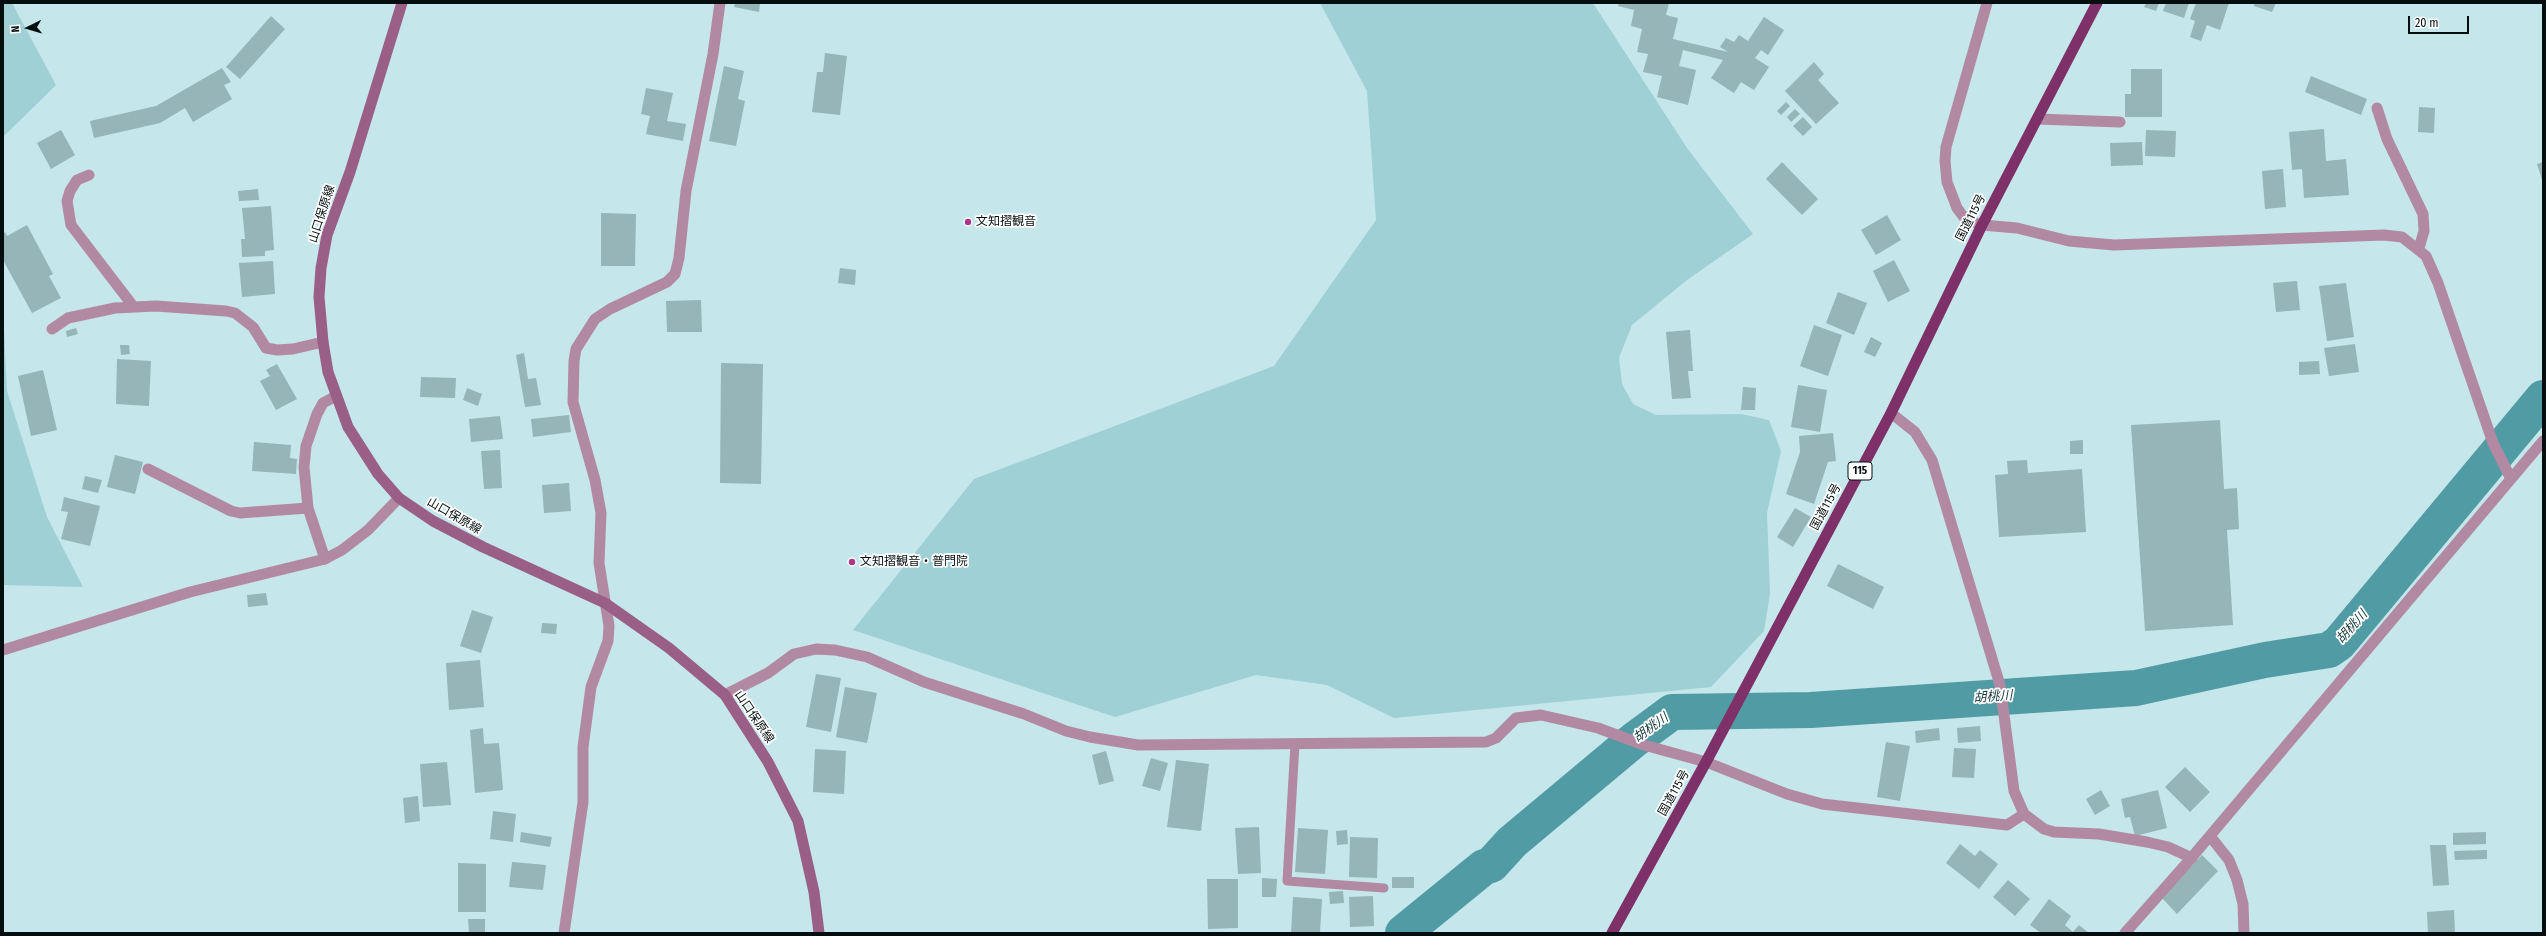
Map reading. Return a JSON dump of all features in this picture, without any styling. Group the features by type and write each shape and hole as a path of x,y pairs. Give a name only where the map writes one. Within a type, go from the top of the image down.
{"highway":[{"name":"国道115号","path":"1612,933 1706,762 1891,412 1982,225 2097,3"}],"main road":[{"name":"山口保原線","path":"402,3 350,172 327,235 319,298 323,342 328,372 348,427 362,452 378,474 399,498 433,521 483,547 605,603 669,648 725,696 768,762 798,821 814,892 819,933"}],"street":[{"path":"564,933 583,802 583,747 591,686 608,641 609,626 599,564 601,513 595,480 573,402 576,349 595,319 610,309 667,282 675,274 679,258 686,191 713,54 720,3"},
{"path":"1987,3 1946,147 1945,161 1947,182 1957,208 1966,220 1982,225 2017,228 2069,241 2114,245 2384,235 2402,237 2419,248 2426,256 2438,283 2493,443 2511,479"},
{"path":"2377,108 2387,139 2423,214 2424,231 2419,248"},
{"path":"2037,119 2120,122"},
{"path":"89,175 77,180 70,191 67,201 71,225 133,306"},
{"path":"52,329 68,318 133,306 226,311 235,313 253,328 266,348 277,350 323,342"},
{"path":"326,559 308,508 304,467 310,430 323,403 336,396"},
{"path":"1891,412 1915,432 1932,460 2000,685 2014,791 2024,814 2044,829 2054,832 2099,834 2147,842 2168,847 2192,858"},
{"path":"2125,933 2192,858 2543,441"},
{"path":"148,469 231,511 240,513 308,508"},
{"path":"3,650 190,592 326,559 342,550 368,530 399,498"},
{"path":"725,696 768,673 794,654 816,649 835,650 867,657 924,682 1090,738 1138,744 1486,742 1496,738 1506,726 1516,718 1541,715 1598,728 1644,745 1706,762 1787,794 1822,804 2007,825 2024,814"},
{"path":"2210,836 2229,860 2237,880 2244,904 2244,933"}],"lane":[{"path":"1295,744 1287,881 1384,888"}],"shaded area":[{"path":"3,3 12,3 56,85 3,137"},
{"path":"1320,3 1593,3 1687,148 1753,234 1687,280 1632,325 1619,358 1622,384 1633,404 1656,415 1741,414 1769,420 1781,451 1767,513 1770,594 1764,631 1711,687 1394,718 1327,685 1256,675 1115,717 853,630 974,479 1274,366 1376,220 1367,91"},
{"path":"3,309 7,391 47,517 83,587 3,585"}],"building":[{"path":"735,3 760,3 759,12 734,7"},
{"path":"1619,3 1669,3 1666,15 1678,18 1673,39 1728,52 1720,47 1726,38 1734,42 1739,35 1748,41 1764,17 1784,30 1768,55 1761,50 1755,58 1769,67 1754,90 1741,82 1734,93 1711,78 1723,60 1683,50 1679,66 1696,70 1688,105 1657,97 1662,76 1643,72 1648,54 1637,52 1642,29 1631,26 1634,10 1618,6"},
{"path":"2146,3 2159,3 2156,11 2144,7"},
{"path":"2166,3 2189,3 2184,18 2163,11"},
{"path":"2196,3 2229,3 2220,30 2207,25 2201,41 2190,37 2195,21 2190,19"},
{"path":"2254,3 2276,3 2272,12 2254,6"},
{"path":"271,16 285,29 240,79 226,67"},
{"path":"825,53 847,56 840,115 812,112 817,72 823,72"},
{"path":"1814,62 1824,74 1818,80 1839,103 1816,124 1785,91"},
{"path":"724,66 744,71 738,99 745,101 736,146 709,141"},
{"path":"222,68 231,82 224,85 232,99 193,122 185,108 160,123 94,138 90,121 156,106"},
{"path":"2131,69 2162,69 2162,117 2125,117 2125,94 2131,94"},
{"path":"2311,76 2367,99 2361,115 2305,92"},
{"path":"646,88 673,93 667,121 686,124 683,141 646,134 650,116 641,114"},
{"path":"1786,102 1790,106 1781,115 1777,111"},
{"path":"2419,107 2435,108 2434,133 2418,132"},
{"path":"1795,109 1800,114 1791,122 1787,117"},
{"path":"1803,117 1812,127 1803,136 1793,126"},
{"path":"2324,129 2326,161 2346,159 2349,195 2304,198 2302,169 2292,170 2289,132"},
{"path":"61,130 75,155 51,169 37,143"},
{"path":"2146,130 2176,131 2175,157 2145,156"},
{"path":"2142,142 2143,165 2111,166 2110,143"},
{"path":"1782,162 1818,199 1802,215 1766,179"},
{"path":"2543,162 2543,183 2537,164"},
{"path":"2283,169 2286,207 2265,209 2262,171"},
{"path":"258,189 259,200 239,201 238,191"},
{"path":"271,206 274,250 265,251 265,256 242,257 241,239 245,239 242,208"},
{"path":"601,213 636,214 635,266 601,266"},
{"path":"1887,215 1901,240 1876,255 1861,230"},
{"path":"27,225 53,274 49,276 61,298 32,313 3,260 3,234 5,232 7,236"},
{"path":"1894,260 1910,291 1888,302 1873,271"},
{"path":"273,261 275,294 242,297 239,263"},
{"path":"840,268 856,270 855,285 838,283"},
{"path":"2297,281 2300,310 2276,312 2273,283"},
{"path":"2346,283 2354,337 2327,341 2319,286"},
{"path":"1838,292 1867,303 1854,335 1826,323"},
{"path":"701,300 702,332 667,332 666,301"},
{"path":"1814,325 1842,335 1828,376 1800,366"},
{"path":"76,328 78,334 67,337 66,331"},
{"path":"1690,330 1693,371 1688,371 1691,398 1672,399 1666,332"},
{"path":"1871,337 1882,343 1875,357 1864,352"},
{"path":"2355,344 2359,372 2329,376 2324,348"},
{"path":"120,345 129,345 130,354 121,355"},
{"path":"524,353 528,379 536,378 541,405 525,407 516,355"},
{"path":"117,359 151,361 149,406 116,404"},
{"path":"2319,361 2320,374 2299,375 2299,362"},
{"path":"721,363 763,364 761,484 720,483"},
{"path":"277,364 297,399 276,410 260,381 270,376 266,370"},
{"path":"43,370 57,430 31,436 18,376"},
{"path":"421,377 456,378 455,398 420,397"},
{"path":"1798,385 1827,390 1820,432 1791,427"},
{"path":"1743,387 1756,388 1755,410 1741,410"},
{"path":"467,388 482,394 478,406 463,400"},
{"path":"569,415 571,432 533,437 531,419"},
{"path":"500,416 503,439 471,442 469,419"},
{"path":"2220,420 2224,489 2237,488 2239,529 2227,530 2233,625 2145,631 2131,425"},
{"path":"1833,433 1836,461 1828,462 1814,504 1786,494 1800,452 1799,436"},
{"path":"2083,440 2083,454 2070,454 2070,441"},
{"path":"254,442 291,445 290,458 297,459 296,474 252,471"},
{"path":"500,450 502,488 484,489 481,451"},
{"path":"115,455 143,462 135,494 107,487"},
{"path":"2027,460 2028,473 2082,469 2086,532 1999,537 1995,475 2008,474 2007,461"},
{"path":"85,476 102,480 98,493 82,489"},
{"path":"569,483 571,511 544,513 542,485"},
{"path":"64,497 100,506 90,546 61,539 68,512 61,511"},
{"path":"1795,508 1811,517 1793,547 1777,537"},
{"path":"1838,564 1884,587 1873,609 1827,586"},
{"path":"266,593 268,605 248,607 247,595"},
{"path":"472,610 493,617 481,653 460,646"},
{"path":"542,623 557,624 556,634 541,633"},
{"path":"480,660 484,707 449,710 446,663"},
{"path":"816,674 841,678 831,732 806,727"},
{"path":"845,687 877,693 867,743 836,737"},
{"path":"1980,726 1981,741 1958,743 1957,728"},
{"path":"483,728 484,744 499,743 503,790 475,793 470,730"},
{"path":"1939,728 1940,740 1916,743 1915,731"},
{"path":"1886,742 1910,746 1900,801 1877,797"},
{"path":"1954,748 1976,749 1974,778 1952,777"},
{"path":"815,749 846,751 844,794 813,792"},
{"path":"1106,751 1114,781 1099,785 1092,755"},
{"path":"1151,758 1168,763 1160,791 1142,786"},
{"path":"1176,760 1209,764 1201,831 1167,827"},
{"path":"447,762 451,805 423,807 420,764"},
{"path":"2185,767 2210,792 2190,812 2165,787"},
{"path":"2101,790 2110,806 2095,815 2086,799"},
{"path":"2158,790 2167,828 2135,836 2130,817 2125,818 2121,799"},
{"path":"418,796 420,821 405,823 403,798"},
{"path":"493,811 516,814 513,842 490,839"},
{"path":"1259,827 1261,873 1238,874 1235,828"},
{"path":"1298,828 1328,830 1325,874 1295,872"},
{"path":"1347,830 1348,844 1337,845 1336,831"},
{"path":"521,832 552,837 550,847 520,842"},
{"path":"2486,832 2486,844 2453,845 2453,833"},
{"path":"1350,837 1378,838 1377,878 1349,877"},
{"path":"1960,844 1975,856 1980,850 1998,864 1979,889 1946,863"},
{"path":"2430,845 2446,845 2449,885 2433,886"},
{"path":"2487,850 2487,859 2455,860 2454,851"},
{"path":"2202,855 2218,871 2177,914 2161,897"},
{"path":"512,862 546,865 543,890 509,887"},
{"path":"458,863 486,864 486,912 458,912"},
{"path":"1392,877 1414,877 1414,888 1392,888"},
{"path":"1262,878 1277,879 1276,897 1262,897"},
{"path":"1207,879 1238,879 1238,928 1208,929"},
{"path":"2008,880 2030,899 2015,916 1993,897"},
{"path":"1343,891 1344,903 1330,904 1329,892"},
{"path":"1373,896 1374,926 1350,927 1349,897"},
{"path":"1293,897 1322,899 1320,933 1291,933"},
{"path":"2049,899 2071,916 2065,925 2073,932 2079,925 2089,933 2041,933 2030,925"},
{"path":"2454,910 2455,933 2428,933 2427,912"},
{"path":"468,919 485,919 485,933 469,933"}],"waterway":[{"name":"胡桃川","path":"1403,933 1484,867 1491,865 1512,842 1634,740 1672,712 1811,710 2136,688 2265,660 2329,650 2339,643 2543,398"}],"place":[{"name":"文知摺観音","path":"968,222"},
{"name":"文知摺観音・普門院","path":"852,562"}]}
